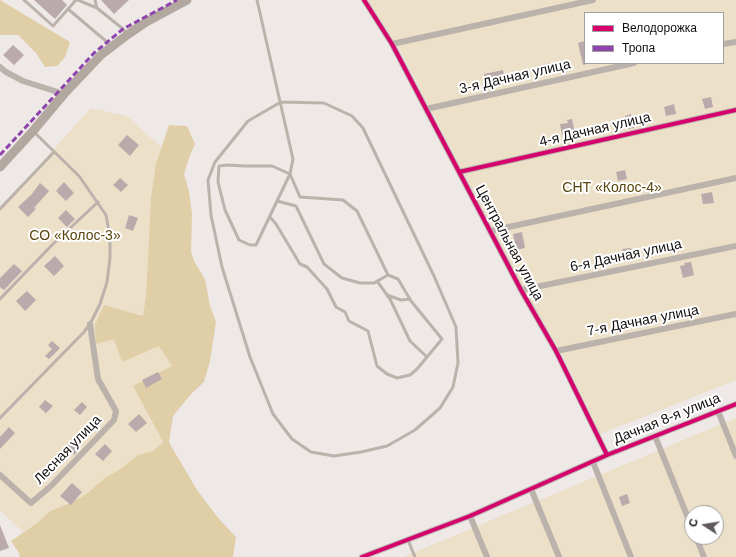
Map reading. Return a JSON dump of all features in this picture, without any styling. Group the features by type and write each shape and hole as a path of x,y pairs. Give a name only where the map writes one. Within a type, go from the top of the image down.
{"street":[{"path":"0,167 96,60 127,34 187,0"},
{"name":"Центральная улица","path":"364,0 392,44 521,290 556,351 607,455"},
{"path":"392,44 593,0"},
{"path":"724,44 736,42"},
{"name":"3-я Дачная улица","path":"426,109 629,64"},
{"path":"0,67 22,81 64,94"},
{"name":"4-я Дачная улица","path":"459,172 736,110"},
{"path":"490,231 736,178"},
{"name":"6-я Дачная улица","path":"521,290 736,246"},
{"name":"7-я Дачная улица","path":"556,351 736,314"},
{"name":"Лесная улица","path":"0,475 31,503 51,486 114,420 116,411 98,379 90,324"},
{"name":"Дачная 8-я улица","path":"362,557 470,516 607,455 736,404"},
{"path":"718,411 736,456"},
{"path":"655,436 684,508"},
{"path":"593,462 631,557"},
{"path":"532,489 559,557"},
{"path":"470,516 487,557"},
{"path":"699,545 704,557"}],"lane":[{"path":"24,0 53,26 77,0 97,8 127,34"},
{"path":"95,0 97,8"},
{"path":"215,162 219,166 218,182 225,210 240,240 250,245 256,245 290,174 293,159 257,0"},
{"path":"68,9 111,47"},
{"path":"281,102 324,103 352,116 363,128 434,276 456,327 458,363 453,387 440,408 415,430 387,446 334,456 310,452 292,439 274,414 250,357 222,267 211,215 208,180 215,162 248,121 281,102"},
{"path":"0,418 90,324 100,304 107,282 110,258 110,237 106,215 79,176 33,131"},
{"path":"0,209 54,152"},
{"path":"219,166 272,166 290,174 300,197 343,200 357,211 388,275 398,279 410,299 442,339 417,369 410,375 397,378 387,374 377,366 368,331 349,321 345,312 336,307 327,289 306,267 300,264 276,224 270,217"},
{"path":"277,201 296,206 324,264 342,278 360,283 374,283 388,275"},
{"path":"0,299 52,245 98,202"},
{"path":"377,281 387,295 410,341 427,357"},
{"path":"387,295 401,300 410,299"},
{"path":"408,540 415,557"}],"green space":[{"name":"СНТ «Колос-4»","path":"368,0 736,0 736,380 600,434 562,354 522,286 400,50"},
{"name":"СО «Колос-3»","path":"91,108 127,116 161,147 156,163 151,198 146,295 143,316 104,305 114,339 160,346 172,366 133,386 163,442 153,451 138,455 122,468 105,478 85,495 50,511 37,523 23,532 0,510 0,208"},
{"path":"736,418 736,557 403,557"}],"shaded area":[{"path":"0,0 70,42 65,57 57,66 45,67 36,53 18,35 0,35"},
{"path":"169,125 187,126 195,144 184,174 189,192 192,214 191,252 194,261 205,279 210,306 216,322 210,361 204,382 191,394 173,416 169,442 197,490 219,519 236,537 233,557 20,557 11,541 37,523 50,511 85,495 105,478 122,468 138,455 153,451 163,442 133,386 172,366 159,346 122,362 114,339 96,344 95,325 104,305 143,316 146,295 151,198 156,163"}],"building":[{"path":"34,0 62,0 67,5 55,19"},
{"path":"101,0 129,0 114,14"},
{"path":"584,41 585,65 583,65 578,43"},
{"path":"13,45 24,55 14,65 3,55"},
{"path":"551,63 553,72 539,75 537,66"},
{"path":"503,70 506,83 487,88 484,74"},
{"path":"711,97 713,107 705,109 702,99"},
{"path":"674,104 676,114 666,116 664,107"},
{"path":"631,114 634,128 628,129 625,116"},
{"path":"572,119 575,132 562,135 560,124 568,123 567,120"},
{"path":"127,135 139,145 130,156 118,145"},
{"path":"625,170 627,179 618,181 616,172"},
{"path":"120,178 128,185 121,192 113,185"},
{"path":"64,182 74,193 66,201 56,191"},
{"path":"40,183 49,191 28,217 18,207 32,194"},
{"path":"712,192 714,203 703,204 701,194"},
{"path":"66,210 75,219 67,227 58,218"},
{"path":"129,215 138,218 133,231 125,228"},
{"path":"522,232 525,248 516,250 513,234"},
{"path":"631,248 633,260 624,261 622,249"},
{"path":"55,256 64,266 54,276 44,266"},
{"path":"691,262 694,275 683,278 680,266 685,265 684,263"},
{"path":"14,264 22,271 4,290 0,287 0,278"},
{"path":"27,291 36,300 25,311 16,301"},
{"path":"52,341 60,348 49,359 45,356 52,349 48,345"},
{"path":"158,372 162,379 146,388 142,380"},
{"path":"45,400 53,406 46,413 39,407"},
{"path":"82,402 87,407 80,415 74,410"},
{"path":"139,414 147,423 136,432 128,424"},
{"path":"9,427 15,433 0,449 0,437"},
{"path":"71,442 80,449 74,455 66,447"},
{"path":"105,444 112,451 103,461 95,454"},
{"path":"72,483 82,492 71,505 60,496"},
{"path":"627,494 630,503 622,506 619,497"},
{"path":"0,525 9,548 0,551"}],"marked path":[{"path":"0,155 94,53 123,29 177,0"}],"cycle path":[{"path":"364,0 392,44 521,290 556,351 607,455"},
{"path":"459,172 736,110"},
{"path":"362,557 470,516 607,455 736,404"}]}
